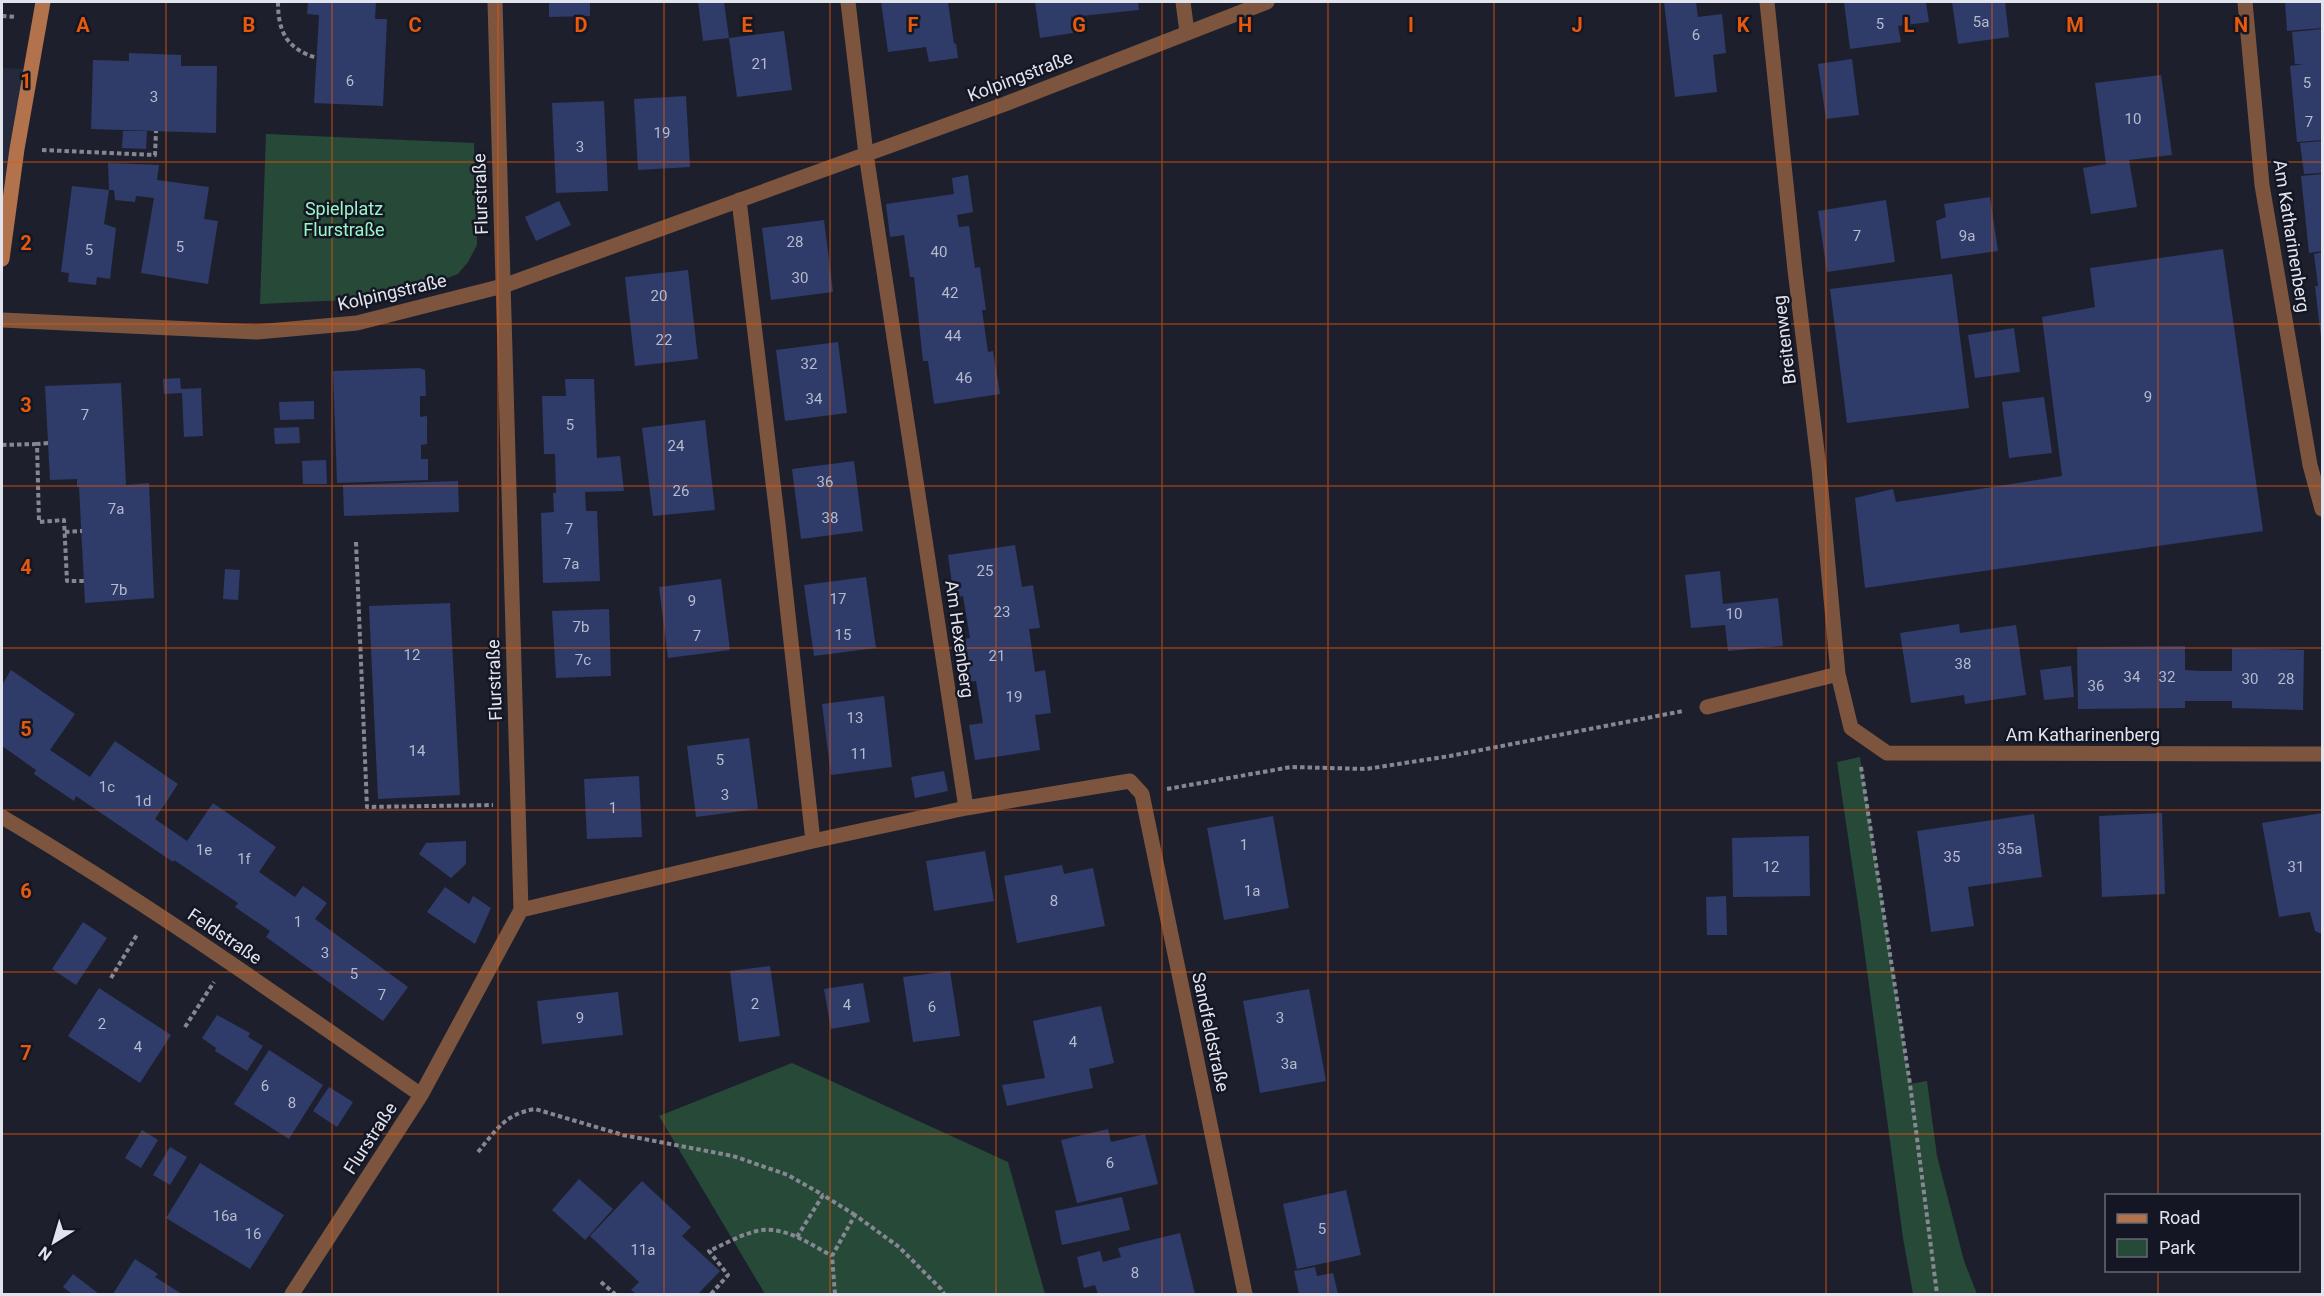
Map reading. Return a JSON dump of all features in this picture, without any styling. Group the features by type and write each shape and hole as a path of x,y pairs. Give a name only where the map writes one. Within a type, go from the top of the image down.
{"street":[{"path":"2,259 17,149 43,2"},
{"name":"Flurstraße","path":"292,1294 421,1095 521,910 495,2"},
{"path":"848,2 866,154"},
{"path":"1184,2 1187,32"},
{"name":"Kolpingstraße","path":"2,320 262,332 357,323 503,286 1005,104 1267,2"},
{"name":"Breitenweg","path":"1767,2 1795,270 1819,468 1838,674 1851,728"},
{"name":"Am Katharinenberg","path":"2245,2 2262,185 2310,465 2322,509"},
{"name":"Am Hexenberg","path":"866,154 966,808"},
{"path":"739,200 813,841"},
{"path":"1707,707 1838,674"},
{"name":"Am Katharinenberg","path":"1851,728 1887,753 2322,754"},
{"path":"521,910 813,841 966,808 1130,781 1142,794"},
{"name":"Sandfeldstraße","path":"1142,794 1245,1294"},
{"name":"Feldstraße","path":"2,817 152,910 421,1095"}],"path":[{"path":"278,2 278,18 286,40 303,54 317,58"},
{"path":"17,149 155,155 156,131"},
{"path":"2,445 48,443"},
{"path":"37,444 39,522 64,520 67,582 84,581"},
{"path":"65,532 82,531"},
{"path":"356,542 367,807 518,804"},
{"path":"1142,794 1291,767 1366,769 1450,756 1707,707"},
{"path":"1851,728 1860,757 1888,937 1910,1084 1937,1294"},
{"path":"111,978 152,910"},
{"path":"184,1027 228,961"},
{"path":"478,1152 504,1120 521,1111 535,1109 623,1135 733,1156 788,1175 855,1215 900,1247 941,1288 944,1294"},
{"path":"797,1237 823,1195"},
{"path":"836,1294 832,1256 855,1215"},
{"path":"711,1294 728,1275 710,1251 754,1231 781,1231 832,1256"},
{"path":"601,1282 615,1294"}],"shaded area":[{"path":"2,68 34,69 2,278"}],"green space":[{"name":"Spielplatz Flurstraße","path":"266,134 474,143 477,245 468,262 458,274 445,279 346,300 260,304"},
{"path":"1860,757 1910,1084 1927,1081 1937,1156 1964,1261 1977,1294 1913,1294 1903,1238 1837,762"},
{"path":"792,1063 1008,1162 1045,1294 765,1294 659,1116"}],"building":[{"path":"308,2 376,2 375,19 387,19 383,106 314,103 319,15 307,14"},
{"path":"549,2 590,2 590,16 549,17"},
{"path":"698,2 724,2 729,38 703,41"},
{"path":"881,2 948,2 958,58 929,62 926,47 888,52"},
{"path":"1035,2 1138,2 1139,10 1071,17 1073,33 1040,38"},
{"path":"1664,2 1696,2 1698,17 1722,14 1726,53 1713,55 1717,92 1675,97"},
{"path":"1844,2 1926,2 1929,22 1898,26 1901,42 1850,49"},
{"path":"1952,2 2005,2 2009,37 1958,44"},
{"path":"2285,2 2322,2 2322,28 2287,31"},
{"path":"2322,29 2322,140 2297,142 2290,66 2304,64 2295,64 2292,32"},
{"path":"784,31 792,90 737,97 729,38"},
{"path":"129,53 181,55 181,66 217,66 216,133 91,129 93,60 129,61"},
{"path":"1852,59 1859,115 1826,119 1818,64"},
{"path":"2161,75 2172,155 2129,160 2137,207 2091,214 2083,168 2106,164 2095,83"},
{"path":"686,96 690,167 638,170 634,99"},
{"path":"604,101 608,191 556,193 552,103"},
{"path":"123,131 147,131 146,149 122,148"},
{"path":"2322,141 2322,173 2304,174 2300,143"},
{"path":"108,163 159,165 157,180 209,187 204,219 218,221 208,284 141,273 154,198 136,196 135,202 115,200 114,190 109,190"},
{"path":"2322,174 2322,251 2309,253 2301,176"},
{"path":"968,175 973,212 957,215 959,227 969,226 975,268 980,267 986,310 982,310 988,352 993,351 1000,394 934,404 928,361 923,361 914,277 910,277 904,235 890,237 886,204 954,194 952,178"},
{"path":"72,186 109,190 104,224 116,228 110,279 97,277 96,285 68,282 69,273 61,272"},
{"path":"1990,197 1998,251 1941,259 1936,221 1946,217 1944,204"},
{"path":"1886,200 1895,262 1827,272 1818,211"},
{"path":"559,201 571,225 536,241 525,217"},
{"path":"824,220 833,292 771,300 762,228"},
{"path":"2223,249 2263,531 1865,588 1855,498 1893,489 1896,502 2062,476 2042,317 2095,307 2090,268"},
{"path":"2322,252 2322,338 2321,338 2314,254"},
{"path":"688,270 698,359 635,366 625,277"},
{"path":"1952,274 1969,408 1847,423 1830,289"},
{"path":"2014,328 2020,372 1975,378 1968,335"},
{"path":"838,342 847,413 785,421 776,350"},
{"path":"419,368 425,370 426,396 420,396 420,417 427,416 427,444 421,445 421,459 428,459 428,480 337,483 333,371"},
{"path":"180,378 181,389 201,388 203,436 184,437 182,393 164,394 163,379"},
{"path":"565,379 594,379 597,458 620,456 624,491 585,492 586,511 597,511 600,581 543,583 541,513 554,512 553,493 556,493 555,454 544,454 542,396 566,396"},
{"path":"121,383 126,485 149,483 154,598 85,603 79,487 77,487 77,479 50,480 45,386"},
{"path":"2044,397 2052,453 2009,458 2002,402"},
{"path":"314,401 314,419 280,420 279,402"},
{"path":"705,420 715,510 653,516 642,428"},
{"path":"299,427 300,443 275,444 274,428"},
{"path":"326,460 327,484 303,484 302,461"},
{"path":"854,461 863,531 801,539 792,469"},
{"path":"458,481 459,512 344,516 343,485"},
{"path":"1015,545 1022,587 1033,585 1040,628 1029,629 1035,672 1045,670 1051,713 1035,715 1040,750 975,760 969,725 983,723 976,681 966,682 959,640 970,638 963,596 954,598 948,555"},
{"path":"225,569 240,570 238,600 223,599"},
{"path":"1720,571 1723,604 1778,598 1783,646 1728,651 1725,625 1691,628 1685,575"},
{"path":"866,577 876,648 814,656 804,585"},
{"path":"721,579 730,650 668,658 659,587"},
{"path":"450,603 460,795 378,799 369,606"},
{"path":"609,609 611,676 556,678 552,611"},
{"path":"1959,624 1960,633 2016,625 2026,695 1965,704 1964,695 1911,703 1900,633"},
{"path":"2185,646 2185,670 2201,671 2232,671 2232,648 2304,650 2303,710 2232,708 2232,701 2185,701 2185,708 2078,709 2077,647"},
{"path":"2071,666 2074,697 2044,700 2040,670"},
{"path":"11,670 75,714 50,750 90,777 115,741 178,784 155,819 187,841 213,803 276,847 259,872 295,897 303,886 327,903 315,919 408,987 383,1021 266,937 270,931 235,907 238,903 76,796 74,801 34,774 36,770 2,746 2,685"},
{"path":"884,696 892,767 831,775 822,704"},
{"path":"749,738 758,809 696,817 687,746"},
{"path":"944,771 948,791 915,798 911,777"},
{"path":"639,776 642,837 587,839 584,779"},
{"path":"2162,813 2165,894 2102,897 2099,816"},
{"path":"2322,813 2322,934 2315,931 2310,912 2279,917 2262,823"},
{"path":"2034,814 2042,877 1968,887 1974,926 1931,932 1917,831"},
{"path":"1273,816 1289,908 1224,920 1207,828"},
{"path":"1809,836 1810,896 1733,897 1732,838"},
{"path":"466,841 466,864 451,878 419,854 426,843"},
{"path":"985,851 994,901 934,911 926,861"},
{"path":"1062,865 1064,874 1093,868 1105,926 1017,943 1004,876"},
{"path":"445,887 469,904 473,896 491,908 475,944 427,912"},
{"path":"1726,896 1727,935 1707,935 1706,897"},
{"path":"83,922 107,938 76,985 52,969"},
{"path":"770,966 780,1036 739,1042 730,971"},
{"path":"950,971 960,1036 913,1042 903,977"},
{"path":"863,983 870,1022 831,1029 824,989"},
{"path":"99,988 171,1035 140,1083 68,1036"},
{"path":"1309,989 1326,1081 1260,1093 1243,1001"},
{"path":"618,992 623,1035 542,1044 537,1001"},
{"path":"1101,1006 1114,1063 1089,1069 1093,1088 1007,1106 1002,1085 1045,1078 1033,1021"},
{"path":"217,1015 250,1033 248,1037 263,1046 247,1071 215,1051 216,1048 202,1038"},
{"path":"269,1050 323,1085 289,1139 234,1104"},
{"path":"329,1087 353,1102 337,1127 313,1111"},
{"path":"1108,1129 1111,1142 1145,1134 1158,1184 1077,1203 1061,1140"},
{"path":"142,1130 158,1140 141,1168 125,1158"},
{"path":"170,1147 187,1157 170,1185 153,1175"},
{"path":"200,1163 284,1215 250,1269 166,1218"},
{"path":"579,1179 613,1209 585,1240 552,1210"},
{"path":"642,1181 691,1227 682,1236 720,1271 698,1294 636,1294 631,1290 639,1282 590,1236"},
{"path":"1346,1190 1361,1255 1297,1269 1283,1204"},
{"path":"1122,1197 1130,1230 1062,1245 1055,1211"},
{"path":"1180,1233 1195,1294 1098,1294 1095,1285 1084,1288 1077,1257 1100,1251 1103,1262 1121,1257 1118,1248"},
{"path":"135,1259 158,1274 155,1277 182,1294 113,1294"},
{"path":"1315,1267 1317,1276 1333,1273 1338,1294 1299,1294 1294,1271"},
{"path":"73,1274 99,1294 72,1294 63,1287"}]}
